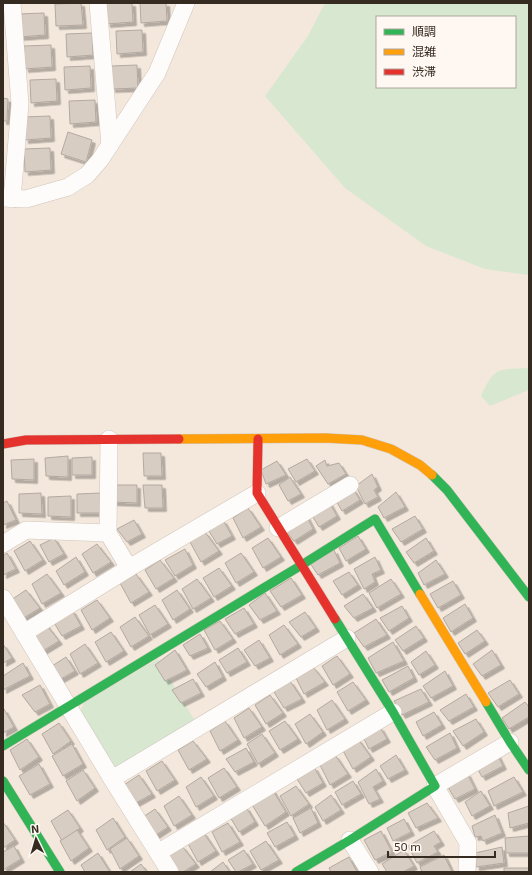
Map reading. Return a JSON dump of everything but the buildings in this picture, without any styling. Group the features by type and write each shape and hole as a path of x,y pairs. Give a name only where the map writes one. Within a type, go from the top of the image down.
{"street":[{"path":"12,3 20,104 8,199 26,198 68,186 87,175 100,160 157,73 186,3"},
{"path":"98,3 110,145"},
{"path":"3,444 26,440 109,439 325,438 362,440 391,449 420,465 433,476 447,490 529,597"},
{"path":"109,439 108,533 129,568"},
{"path":"258,439 256,493 300,566 393,712 468,843 467,872"},
{"path":"278,528 350,485"},
{"path":"24,633 129,568 256,493"},
{"path":"3,746 375,519 510,742 529,770"},
{"path":"3,544 26,530 108,533"},
{"path":"3,598 170,872"},
{"path":"112,779 347,638"},
{"path":"159,852 393,712"},
{"path":"296,872 435,786 510,742"},
{"path":"3,781 60,872"},
{"path":"350,840 370,872"}],"green space":[{"path":"325,3 529,3 529,275 485,269 426,246 345,188 265,96 308,36"},
{"path":"529,368 529,390 490,406 481,396 494,374 503,370"},
{"path":"158,659 195,721 121,769 110,766 80,714 84,702"}],"traffic: fast":[{"path":"432,475 447,490 529,597"},
{"path":"3,746 375,519 420,594"},
{"path":"296,872 435,786 393,712 335,619"},
{"path":"486,702 529,770"},
{"path":"3,781 60,872"}],"traffic: slow":[{"path":"179,439 325,438 362,440 391,449 420,465 432,475"},
{"path":"420,594 486,702"}],"traffic: jam":[{"path":"3,444 26,440 179,439"},
{"path":"258,439 257,493 335,619"}]}
